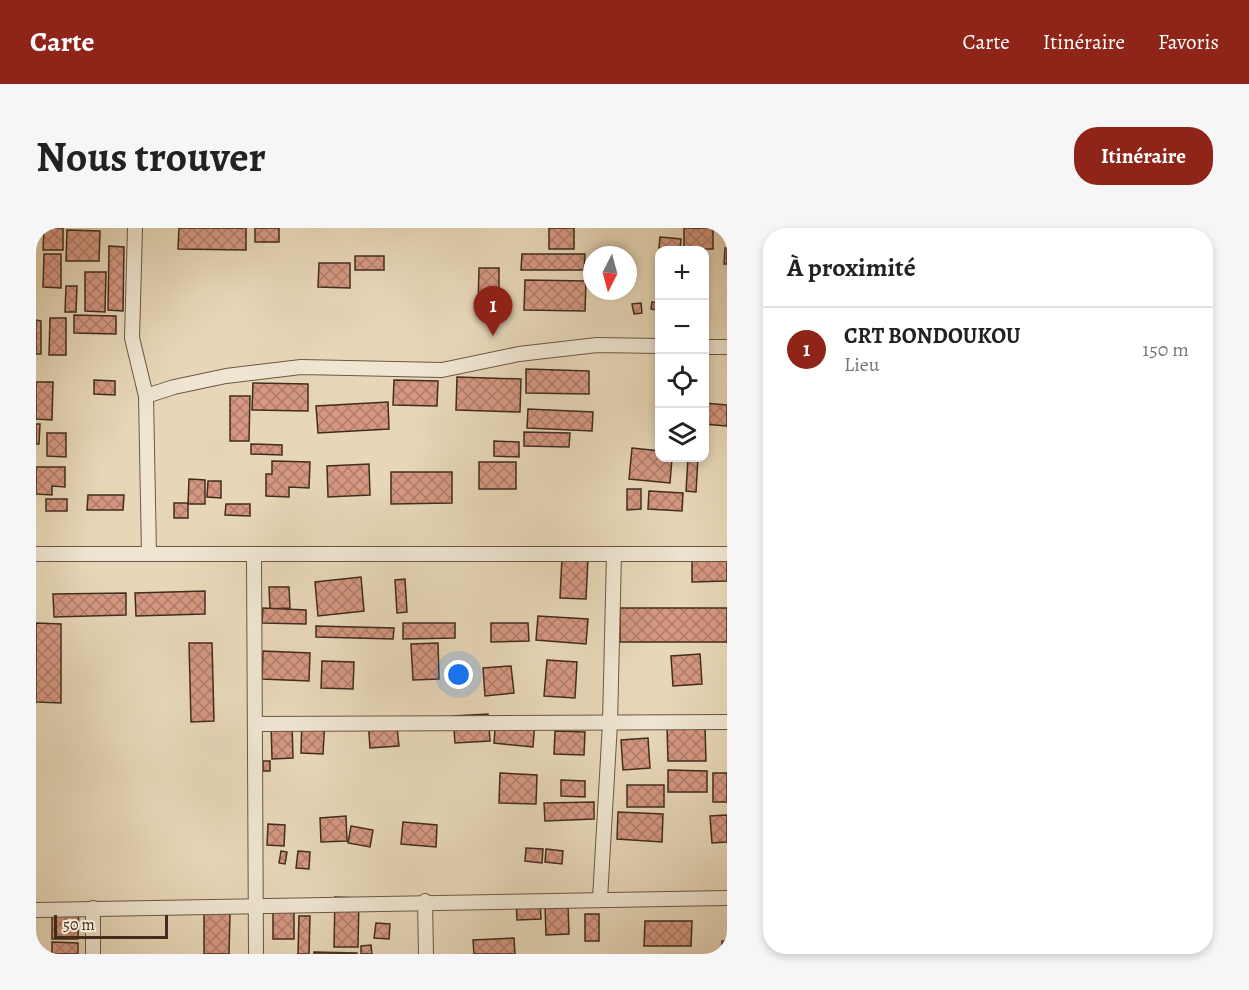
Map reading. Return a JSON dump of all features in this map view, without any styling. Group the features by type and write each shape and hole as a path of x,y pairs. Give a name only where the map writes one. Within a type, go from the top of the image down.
{"street":[{"path":"135,228 132,338 146,396 149,554"},
{"path":"146,396 174,387 226,376 301,366 442,370 519,354 597,345 655,346"},
{"path":"709,347 727,347"},
{"path":"36,554 727,555"},
{"path":"254,554 256,954"},
{"path":"600,899 610,723 614,554"},
{"path":"255,724 727,722"},
{"path":"36,910 425,901 727,898"},
{"path":"425,901 426,954"},
{"path":"93,908 93,954"}],"building":[{"path":"44,228 63,228 63,250 43,250"},
{"path":"179,228 246,228 246,250 178,249"},
{"path":"255,228 279,228 279,242 255,242"},
{"path":"549,228 574,228 574,249 549,249"},
{"path":"684,228 713,228 713,249 709,249 709,246 684,246"},
{"path":"67,230 100,231 99,261 66,261"},
{"path":"660,237 681,239 680,246 659,246"},
{"path":"109,246 124,247 123,311 108,310"},
{"path":"725,248 727,248 727,264 724,264"},
{"path":"44,254 61,254 61,288 43,287"},
{"path":"522,254 583,254 583,270 521,270"},
{"path":"355,256 384,256 384,270 355,270"},
{"path":"319,263 350,263 350,288 318,287"},
{"path":"479,268 499,268 499,307 478,307"},
{"path":"85,272 106,272 105,312 85,311"},
{"path":"525,280 583,281 585,311 524,310"},
{"path":"66,286 77,286 76,312 65,312"},
{"path":"652,302 655,302 655,310 651,309"},
{"path":"641,303 642,313 634,314 632,304"},
{"path":"74,315 116,316 116,334 74,333"},
{"path":"50,318 66,318 66,355 49,355"},
{"path":"36,320 41,321 41,354 36,354"},
{"path":"526,369 589,371 589,394 526,393"},
{"path":"457,377 521,379 520,412 456,410"},
{"path":"94,380 115,381 115,395 94,394"},
{"path":"394,380 438,381 437,406 393,405"},
{"path":"36,382 53,382 52,420 36,419"},
{"path":"253,383 308,384 308,411 252,410"},
{"path":"230,396 250,396 249,441 230,441"},
{"path":"388,402 389,429 318,433 316,406"},
{"path":"709,403 727,405 727,426 709,424"},
{"path":"528,409 593,412 592,431 527,428"},
{"path":"36,424 40,424 39,444 36,444"},
{"path":"524,432 570,433 569,447 524,446"},
{"path":"47,433 66,433 66,457 47,456"},
{"path":"494,441 519,442 519,457 494,456"},
{"path":"251,444 282,445 282,455 251,454"},
{"path":"632,448 655,450 655,462 672,462 670,483 629,479"},
{"path":"272,461 310,462 309,488 289,487 289,497 266,496 266,474 272,474"},
{"path":"479,462 516,462 516,489 479,489"},
{"path":"688,462 698,462 696,492 686,491"},
{"path":"369,464 370,495 328,497 327,466"},
{"path":"36,467 65,467 65,487 52,486 52,495 36,494"},
{"path":"391,472 452,472 452,503 391,504"},
{"path":"189,479 205,480 205,504 188,504"},
{"path":"208,481 221,481 221,498 207,497"},
{"path":"627,489 641,489 641,509 627,510"},
{"path":"649,491 683,493 682,511 648,509"},
{"path":"88,495 124,495 123,510 87,510"},
{"path":"46,499 67,499 67,511 46,511"},
{"path":"174,503 188,503 188,518 174,518"},
{"path":"226,504 250,504 250,516 225,515"},
{"path":"562,557 588,558 586,599 560,598"},
{"path":"727,559 727,581 692,582 692,560"},
{"path":"361,577 364,611 318,616 315,582"},
{"path":"405,579 407,612 397,613 395,580"},
{"path":"269,587 289,587 290,608 270,609"},
{"path":"205,591 205,614 136,616 135,593"},
{"path":"126,593 126,615 54,617 53,594"},
{"path":"263,608 306,610 306,624 262,623"},
{"path":"620,608 727,608 727,642 620,642"},
{"path":"538,616 588,619 586,644 536,640"},
{"path":"36,623 61,624 61,703 36,702"},
{"path":"403,623 455,623 455,638 403,639"},
{"path":"491,623 528,623 529,641 491,642"},
{"path":"316,626 394,628 393,639 316,637"},
{"path":"189,643 212,643 214,721 191,722"},
{"path":"438,643 439,679 413,680 411,644"},
{"path":"263,651 310,653 309,681 262,679"},
{"path":"700,654 702,684 673,686 671,656"},
{"path":"547,660 577,662 575,698 544,696"},
{"path":"322,661 354,662 353,689 321,688"},
{"path":"511,666 514,693 485,696 483,668"},
{"path":"488,714 490,741 455,743 453,716"},
{"path":"396,717 399,746 370,748 368,719"},
{"path":"496,717 535,720 533,747 494,743"},
{"path":"302,718 325,719 323,754 301,753"},
{"path":"271,723 292,723 293,758 272,759"},
{"path":"667,727 705,727 706,761 668,761"},
{"path":"555,731 585,732 584,755 554,754"},
{"path":"648,738 650,768 623,770 621,740"},
{"path":"263,761 270,761 270,771 263,771"},
{"path":"668,770 707,771 707,792 668,792"},
{"path":"500,773 537,775 536,804 499,803"},
{"path":"713,773 727,773 727,802 713,802"},
{"path":"561,780 585,781 585,797 561,796"},
{"path":"627,785 664,785 664,807 627,807"},
{"path":"594,802 594,819 545,821 544,803"},
{"path":"618,812 663,814 662,842 617,839"},
{"path":"727,815 727,842 712,843 710,816"},
{"path":"346,816 347,841 321,842 320,818"},
{"path":"403,822 437,825 436,847 401,844"},
{"path":"268,824 285,825 284,846 267,845"},
{"path":"351,826 373,830 370,847 348,843"},
{"path":"526,848 543,849 542,863 525,861"},
{"path":"546,849 563,851 562,864 545,862"},
{"path":"281,851 287,852 285,864 279,863"},
{"path":"298,851 310,852 309,869 296,868"},
{"path":"335,897 359,898 358,947 334,947"},
{"path":"540,900 541,919 517,920 516,901"},
{"path":"52,903 79,903 78,939 52,939"},
{"path":"568,905 569,934 546,935 545,906"},
{"path":"273,910 294,911 294,939 273,939"},
{"path":"204,912 230,913 229,954 204,954"},
{"path":"585,914 599,914 599,941 585,941"},
{"path":"299,916 310,916 309,954 298,954"},
{"path":"645,921 692,921 691,946 644,946"},
{"path":"376,923 390,924 389,939 374,938"},
{"path":"514,938 515,954 474,954 473,940"},
{"path":"722,941 727,941 727,954 722,954"},
{"path":"52,942 78,943 78,954 52,954"},
{"path":"371,945 372,954 361,954 361,946"},
{"path":"314,952 357,953 357,954 314,954"}],"place":[{"name":"CRT BONDOUKOU","path":"493,336"}]}
